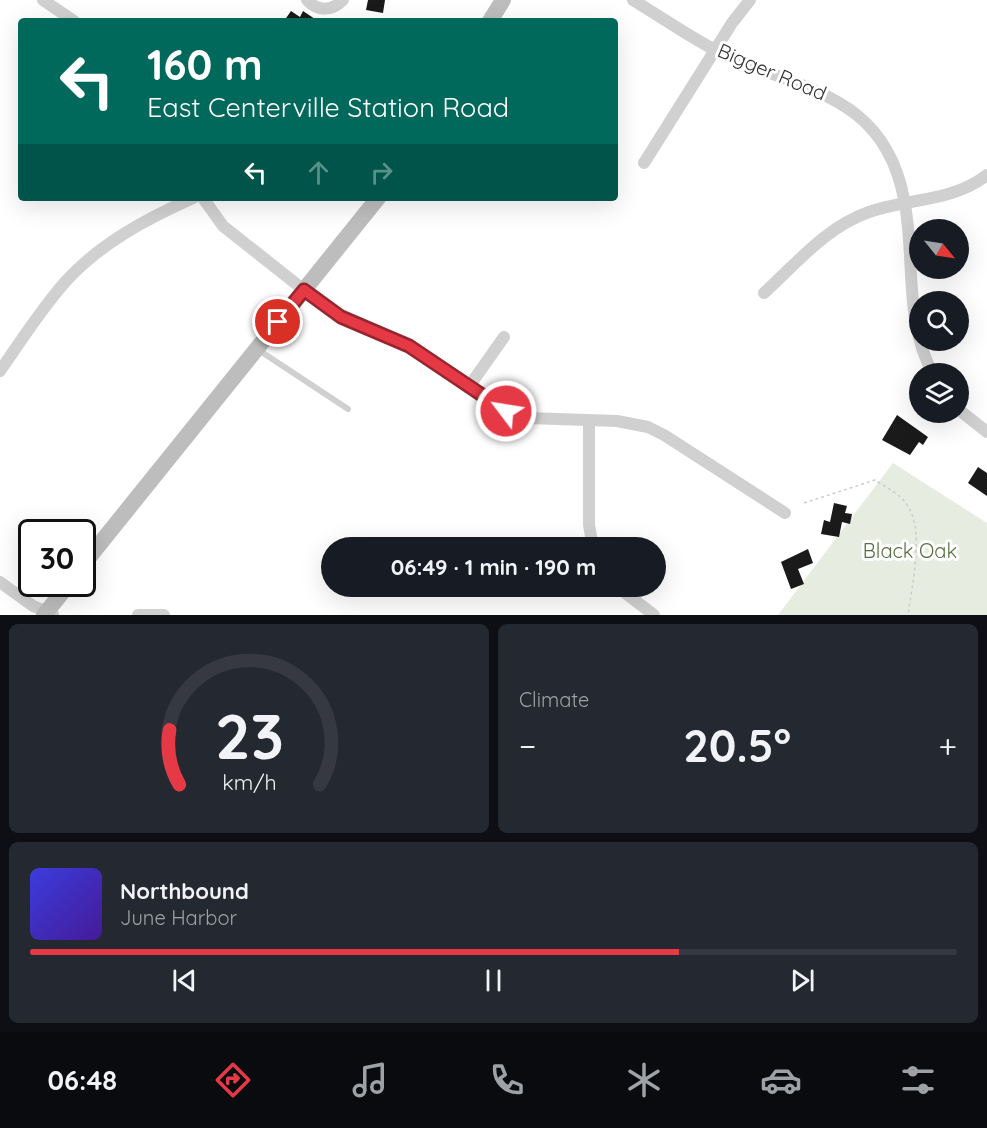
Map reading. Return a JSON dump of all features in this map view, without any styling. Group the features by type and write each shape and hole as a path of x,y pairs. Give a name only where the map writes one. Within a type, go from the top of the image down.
{"street":[{"path":"43,0 70,18"},
{"path":"307,0 324,9 331,8 343,0"},
{"path":"492,18 503,0"},
{"name":"Bigger Road","path":"633,0 716,50 815,88 850,110 867,124 885,148 896,170 905,202 912,311 921,347 928,363"},
{"path":"644,163 750,0"},
{"path":"765,293 807,251 840,225 868,212 905,202 951,194 987,175"},
{"path":"0,371 51,299 90,258 136,225 186,201"},
{"path":"205,201 223,226 341,317 409,346 494,405 527,418 634,424 664,435 785,513"},
{"path":"96,549 376,201"},
{"path":"468,388 504,337"},
{"path":"969,418 987,432"},
{"path":"588,421 591,537"},
{"path":"0,582 48,614 60,597"},
{"path":"630,597 654,615"},
{"path":"138,615 164,615"}],"lane":[{"path":"256,348 348,409"}],"path":[{"path":"804,503 875,480 905,501 915,519 916,561 908,615"}],"green space":[{"name":"Black Oak","path":"893,463 987,523 987,615 778,615"}],"building":[{"path":"368,0 385,0 383,13 366,10"},
{"path":"291,11 300,17 303,11 314,18 286,18"},
{"path":"897,415 928,437 923,445 919,442 910,455 882,440"},
{"path":"978,467 987,473 987,496 968,483"},
{"path":"834,503 847,506 845,513 852,514 850,524 842,522 839,537 821,534 824,520 830,522"},
{"path":"808,549 813,563 798,569 804,584 791,589 781,562"}],"route":[{"path":"278,322 304,290 341,317 399,340 506,411"}]}
